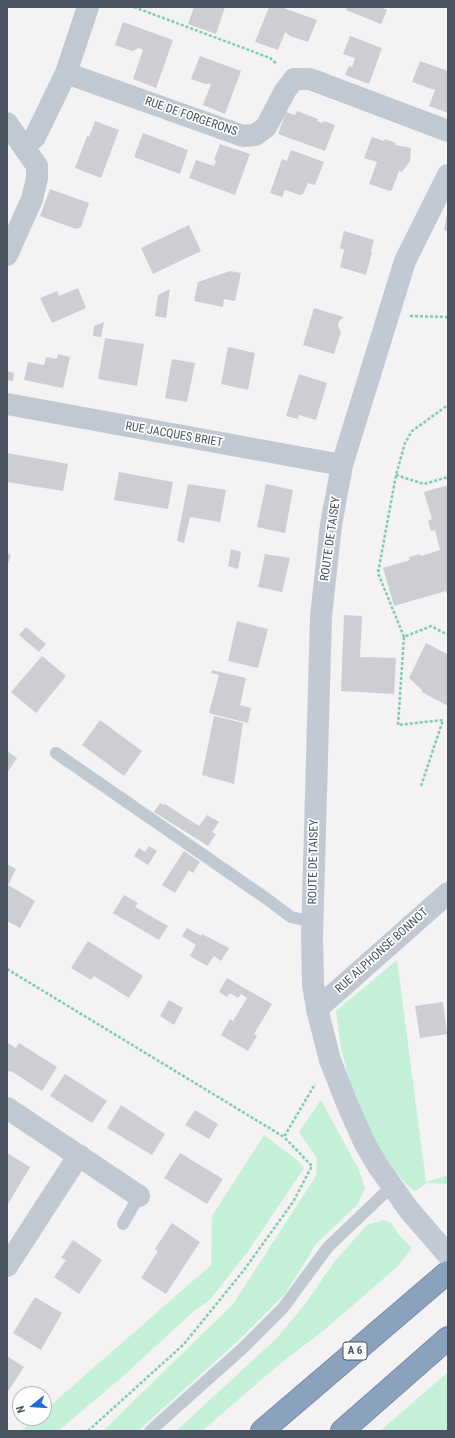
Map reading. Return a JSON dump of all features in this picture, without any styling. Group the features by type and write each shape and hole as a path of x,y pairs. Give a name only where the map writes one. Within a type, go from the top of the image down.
{"highway":[{"name":"A 6","path":"262,1431 448,1272"},
{"path":"342,1431 448,1338"}],"street":[{"path":"24,146 35,137 66,73 88,7"},
{"name":"RUE DE FORGERONS","path":"66,73 243,136 255,135 266,127 285,91 294,79"},
{"path":"294,79 310,78 448,131"},
{"path":"7,123 37,166 38,178 32,199 7,255"},
{"name":"ROUTE DE TAISEY","path":"448,175 405,261 342,465 331,525 320,616 312,922 314,984 317,1009 330,1060 364,1142 409,1210 448,1255"},
{"name":"RUE JACQUES BRIET","path":"7,404 342,465"},
{"name":"RUE ALPHONSE BONNOT","path":"317,1009 448,893"},
{"path":"7,1108 139,1196"},
{"path":"7,1266 78,1155"}],"lane":[{"name":"ROUTE DE TAISEY","path":"56,753 291,917 312,922"},
{"path":"150,1431 243,1348 283,1308 328,1247 392,1186"},
{"path":"123,1224 139,1196"}],"path":[{"path":"134,7 270,58 294,79"},
{"path":"388,314 448,317"},
{"path":"421,786 442,720 398,725 404,637 378,573 396,475 406,443 412,431 448,405"},
{"path":"396,475 424,484 448,477"},
{"path":"404,637 431,626 448,636"},
{"path":"7,968 284,1137 312,1166 293,1202 244,1270 184,1344 88,1431"},
{"path":"284,1137 330,1060"}],"green space":[{"path":"397,960 426,1182 448,1175 448,1184 427,1183 415,1191 406,1184 381,1153 355,1099 341,1049 336,1011"},
{"path":"321,1100 359,1170 365,1189 357,1205 316,1244 285,1294 239,1340 138,1431 103,1431 233,1304 316,1176 317,1158 299,1132"},
{"path":"264,1135 298,1161 304,1168 249,1250 209,1301 195,1310 121,1378 58,1431 21,1431 27,1426 52,1426 52,1404 211,1265 212,1216"},
{"path":"383,1220 391,1223 399,1235 412,1248 397,1267 323,1331 276,1367 202,1431 176,1431 277,1338 305,1304 335,1261 367,1225"},
{"path":"448,1372 448,1431 380,1431"}],"building":[{"path":"194,7 225,7 216,34 188,24"},
{"path":"269,7 281,7 317,20 308,42 290,36 285,32 278,50 255,42"},
{"path":"347,7 380,7 387,10 381,24 346,10"},
{"path":"123,22 173,40 156,88 133,79 143,50 139,48 132,51 115,45"},
{"path":"350,36 382,48 369,84 345,75 349,66 352,67 355,58 343,54"},
{"path":"200,56 241,71 225,114 203,105 211,84 205,84 191,79"},
{"path":"420,61 448,71 448,113 429,106 435,90 412,82"},
{"path":"297,111 318,119 317,121 322,123 324,121 335,125 325,151 278,134 286,112 295,115"},
{"path":"95,121 119,130 101,178 75,168 87,136 89,137"},
{"path":"143,133 188,150 180,174 134,157"},
{"path":"372,137 384,141 385,139 396,143 395,145 411,148 410,161 402,172 399,171 392,190 390,191 369,184 377,162 364,158"},
{"path":"220,144 250,154 235,195 189,178 196,160 214,166 216,161 214,160"},
{"path":"291,150 324,162 315,185 308,183 303,194 300,195 285,190 282,197 270,193 282,159 287,161"},
{"path":"50,189 89,203 81,227 76,229 40,216"},
{"path":"448,214 448,231 444,230"},
{"path":"189,225 201,251 153,274 141,248"},
{"path":"344,231 374,240 366,275 340,267 344,250 340,248"},
{"path":"230,271 241,273 235,301 224,299 223,307 194,301 198,282"},
{"path":"78,288 86,308 52,323 40,298 57,291 59,296"},
{"path":"170,289 166,318 155,316 158,295"},
{"path":"314,308 344,317 339,321 338,326 341,332 334,354 303,345"},
{"path":"104,322 101,337 93,336 94,326"},
{"path":"105,338 144,344 137,386 98,379"},
{"path":"228,347 255,353 248,390 221,384"},
{"path":"58,354 70,357 63,388 24,380 28,362 44,365 46,357 57,359"},
{"path":"172,359 195,363 187,402 165,398"},
{"path":"7,371 14,373 13,381 7,380"},
{"path":"299,374 327,383 316,420 299,415 298,419 286,416"},
{"path":"7,453 68,464 63,491 7,482"},
{"path":"119,472 173,482 168,509 114,500"},
{"path":"188,484 226,490 220,522 190,517 184,543 177,541"},
{"path":"266,484 293,490 285,533 257,527"},
{"path":"448,485 448,596 446,591 394,606 383,568 410,560 409,557 420,554 421,556 440,550 435,530 431,531 428,521 432,519 424,492"},
{"path":"231,549 241,552 238,569 228,566"},
{"path":"7,553 11,555 7,567"},
{"path":"265,554 290,558 282,592 258,587"},
{"path":"344,615 362,616 360,657 396,658 394,694 341,691"},
{"path":"237,621 268,629 258,668 228,661"},
{"path":"26,627 46,644 39,652 19,635"},
{"path":"426,643 447,654 448,706 422,692 422,690 409,678"},
{"path":"42,656 66,676 36,713 11,692"},
{"path":"212,670 246,678 240,705 251,708 248,723 209,713 219,675 211,673"},
{"path":"214,716 243,723 234,784 202,775"},
{"path":"100,720 142,751 124,776 82,745"},
{"path":"7,751 17,758 7,773"},
{"path":"160,803 165,804 199,826 207,815 219,822 212,832 216,834 208,846 154,812"},
{"path":"149,846 157,851 148,865 134,856 139,848 145,852"},
{"path":"184,851 200,862 193,873 189,870 175,893 162,885"},
{"path":"7,864 16,869 8,885 35,901 20,928 7,921"},
{"path":"124,895 138,903 135,907 168,926 159,940 113,913"},
{"path":"187,928 201,936 202,934 229,948 221,961 214,956 207,966 190,956 196,945 182,936"},
{"path":"88,941 143,976 129,998 94,976 91,980 71,968"},
{"path":"227,978 272,1004 254,1034 257,1036 248,1051 221,1035 230,1019 233,1021 247,998 241,994 238,998 230,993 227,997 219,992"},
{"path":"169,1000 183,1008 174,1025 160,1016"},
{"path":"443,1002 447,1034 420,1038 415,1006"},
{"path":"8,1043 16,1048 19,1043 57,1067 42,1091 11,1071 10,1072 7,1070"},
{"path":"65,1074 107,1101 92,1123 50,1096"},
{"path":"121,1105 165,1134 152,1155 107,1128"},
{"path":"195,1110 218,1124 209,1139 185,1125"},
{"path":"7,1153 30,1167 7,1206"},
{"path":"180,1153 223,1179 207,1204 164,1178"},
{"path":"172,1223 200,1242 166,1294 141,1278 158,1251 155,1249"},
{"path":"73,1240 102,1260 79,1294 54,1277 66,1260 61,1258"},
{"path":"35,1297 62,1313 41,1350 13,1333"},
{"path":"7,1356 24,1367 7,1393"}]}
